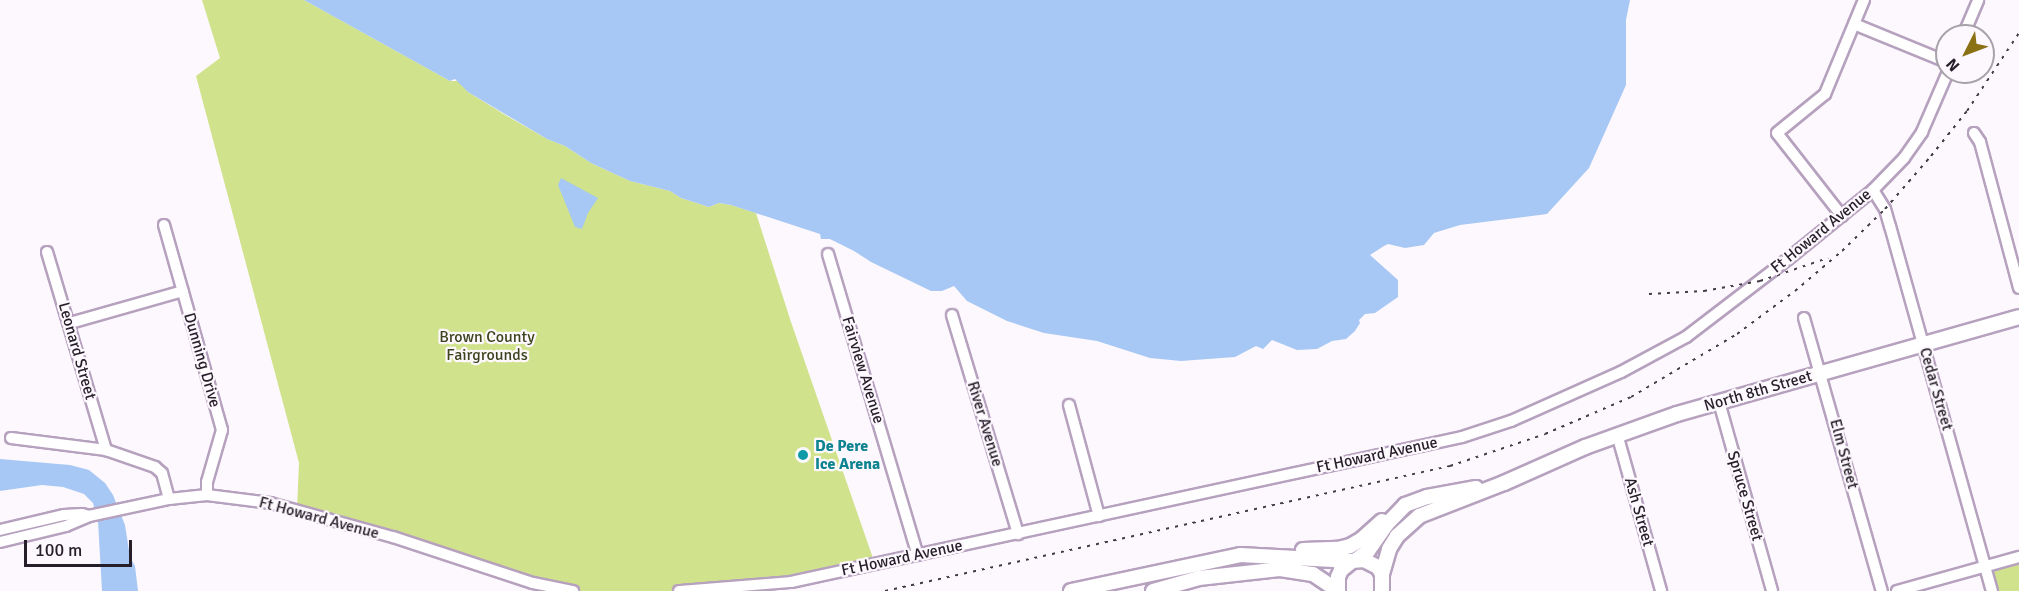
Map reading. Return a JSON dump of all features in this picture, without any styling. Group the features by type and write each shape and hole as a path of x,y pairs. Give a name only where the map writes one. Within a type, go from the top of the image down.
{"main road":[{"name":"North 8th Street","path":"1382,581 1389,549 1397,536 1419,516 1504,483 1617,434 1719,402 2019,317"},
{"name":"North 8th Street","path":"1338,591 1338,577 1341,570 1374,545 1386,525 1405,505 1427,496 1504,483"},
{"path":"1263,555 1272,549 1345,548 1362,539 1398,506 1405,505"},
{"path":"1071,591 1221,558 1263,555 1371,562 1382,581 1396,591"},
{"path":"1153,591 1198,578 1280,569 1313,574 1338,591"}],"street":[{"path":"1842,216 1777,133 1826,94 1864,0"},
{"path":"1968,24 1978,0"},
{"path":"1854,24 1935,57"},
{"name":"Ft Howard Avenue","path":"680,591 791,582 1462,437 1511,421 1621,372 1686,337 1842,216 1873,190 1904,158 1922,132 1943,84"},
{"path":"1974,133 1980,142 2019,288"},
{"name":"Cedar Street","path":"1873,190 1885,209 1992,591"},
{"name":"Dunning Drive","path":"164,225 222,430 207,482 207,495"},
{"name":"Leonard Street","path":"47,252 106,450"},
{"name":"Fairview Avenue","path":"828,254 918,555"},
{"path":"70,323 183,291"},
{"name":"River Avenue","path":"952,315 1018,534"},
{"name":"Elm Street","path":"1804,318 1882,591"},
{"name":"Spruce Street","path":"1719,402 1772,591"},
{"path":"1069,405 1099,516"},
{"name":"Ash Street","path":"1617,434 1661,591"},
{"path":"11,438 106,450 155,467 162,473 169,500"},
{"name":"Ft Howard Avenue","path":"89,516 128,507 207,495 259,500 306,511 533,583 573,591"},
{"path":"0,530 64,515 89,516"},
{"path":"0,542 59,528 89,516"},
{"path":"1897,591 2019,557"}],"green space":[{"name":"Brown County Fairgrounds","path":"202,0 304,0 450,81 459,81 468,92 591,163 630,181 670,191 681,198 709,207 719,203 756,213 791,322 875,564 791,582 679,591 573,591 297,509 299,463 196,76 220,58"},
{"path":"2019,562 2019,591 1998,591 1992,569"}],"water":[{"path":"304,0 1630,0 1626,20 1626,85 1589,168 1547,214 1460,225 1434,233 1424,245 1405,248 1388,244 1384,246 1370,255 1398,280 1398,297 1375,313 1365,314 1359,320 1360,323 1355,331 1346,339 1332,341 1317,349 1297,350 1272,340 1263,349 1256,346 1235,357 1181,361 1150,358 1097,341 1044,333 1007,321 967,301 954,286 942,291 931,291 830,239 821,239 820,234 731,205 719,203 709,207 681,198 670,191 630,181 591,163 565,146 547,139 468,92 455,79 450,81"},
{"path":"561,178 598,198 588,213 582,229 575,227 558,185"},
{"path":"0,459 70,465 89,470 105,483 113,495 125,525 130,557 135,566 138,591 102,591 98,521 93,503 84,494 63,487 42,485 0,491"}],"railway":[{"path":"885,591 1450,466 1545,434 1631,397 1737,334 1795,291 1842,251 1885,209 1931,156 1967,111 2019,33"},
{"path":"1649,294 1704,291 1760,281 1828,258"}],"place":[{"name":"De Pere Ice Arena","path":"803,455"}]}
